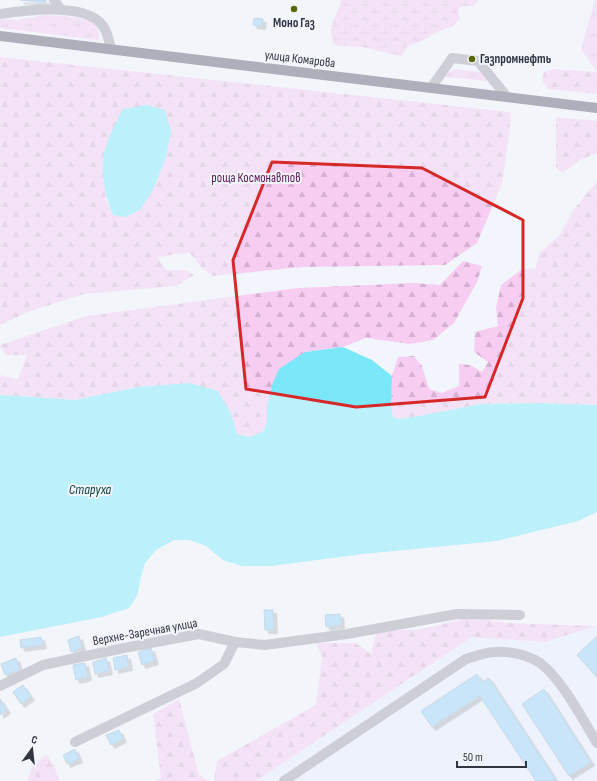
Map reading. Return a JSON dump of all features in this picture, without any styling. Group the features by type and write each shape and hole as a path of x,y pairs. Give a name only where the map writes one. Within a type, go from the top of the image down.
{"main road":[{"name":"улица Комарова","path":"0,36 597,108"}],"street":[{"path":"54,0 61,10"},
{"path":"0,14 44,9 79,12 96,19 103,26 108,35 111,49"},
{"path":"431,88 452,58 478,61 507,97"},
{"name":"Верхне-Заречная улица","path":"0,686 43,665 199,634 235,642 265,644 347,634 457,614 520,615"},
{"path":"75,742 197,683 224,664 235,642"},
{"path":"284,781 466,659 496,652 515,654 540,664 551,674 566,692 597,743"}],"highlighted area":[{"path":"272,162 422,168 523,220 523,298 485,397 356,407 246,389 233,260"}],"shaded area":[{"path":"597,626 597,781 256,781 472,637 544,642"}],"green space":[{"path":"341,0 478,0 474,6 461,6 458,10 460,19 453,26 407,47 401,56 362,47 338,46 334,44 331,30 333,20 340,6"},
{"path":"595,0 597,0 597,72 581,49"},
{"path":"45,15 73,17 94,23 99,33 98,40 0,28 0,19 17,20"},
{"name":"роща Космонавтов","path":"0,57 511,112 502,184 477,243 445,265 302,267 213,276 202,268 190,253 175,254 158,258 166,270 185,270 194,275 176,286 84,294 28,312 0,325","holes":["171,131 166,157 153,190 141,209 126,217 113,215 106,200 104,154"]},
{"path":"454,69 480,72 487,80 446,77 448,72"},
{"path":"552,69 597,72 597,94 548,89 542,80 544,72"},
{"path":"556,117 597,121 597,153 580,160 563,173 556,168"},
{"path":"597,181 597,405 538,403 481,404 414,417 399,419 393,417 391,406 392,376 398,357 414,356 422,366 429,389 442,393 459,386 459,364 470,365 482,372 488,362 474,352 475,332 498,326 496,308 501,285 521,270 536,268 539,253 559,236 574,209"},
{"path":"463,261 482,266 477,282 454,323 433,340 410,344 366,338 343,347 305,352 267,406 267,420 264,431 250,437 237,434 231,413 138,387 75,400 0,395 0,375 18,379 27,355 6,355 0,345 86,316 298,288 415,283 440,285"},
{"path":"474,617 506,623 597,626 544,642 472,637 256,781 214,781 217,761 316,705 322,656 316,643 356,643 371,654 377,630 416,630"},
{"path":"179,699 199,775 210,781 155,781 161,778 153,714"},
{"path":"46,754 54,766 60,781 27,781 32,767"}],"water":[{"path":"147,105 165,110 171,131 166,157 153,190 141,209 126,217 113,215 103,178 103,163 107,143 123,109"},
{"name":"Старуха","path":"343,347 372,360 392,376 391,406 393,417 399,419 481,404 538,403 597,405 597,512 578,521 497,541 363,554 271,566 242,566 223,560 206,546 189,540 174,540 156,550 145,563 137,596 129,608 102,617 0,637 0,395 75,400 138,387 190,383 218,391 231,413 237,434 250,437 264,431 267,420 267,406 272,385 279,369 305,352"}],"building":[{"path":"20,0 46,0 46,3"},
{"path":"254,18 263,19 262,26 253,25"},
{"path":"264,610 273,610 274,630 265,630"},
{"path":"340,614 341,625 326,627 325,615"},
{"path":"79,636 82,648 71,652 68,640"},
{"path":"41,637 43,645 21,648 20,640"},
{"path":"597,637 597,677 577,655"},
{"path":"151,648 155,661 142,665 138,652"},
{"path":"127,655 129,667 115,670 113,658"},
{"path":"16,658 20,670 5,675 1,664"},
{"path":"106,658 109,671 95,674 93,662"},
{"path":"85,663 88,677 76,680 73,665"},
{"path":"477,674 482,682 489,678 556,780 555,781 536,781 480,696 432,727 421,711"},
{"path":"23,685 31,697 21,704 13,692"},
{"path":"544,689 591,762 569,776 522,704"},
{"path":"0,699 7,710 0,715"},
{"path":"119,730 123,739 111,745 106,735"},
{"path":"75,749 79,759 67,764 63,755"}],"place":[{"name":"Моно Газ","path":"294,9"},
{"name":"Газпромнефть","path":"472,59"}]}
